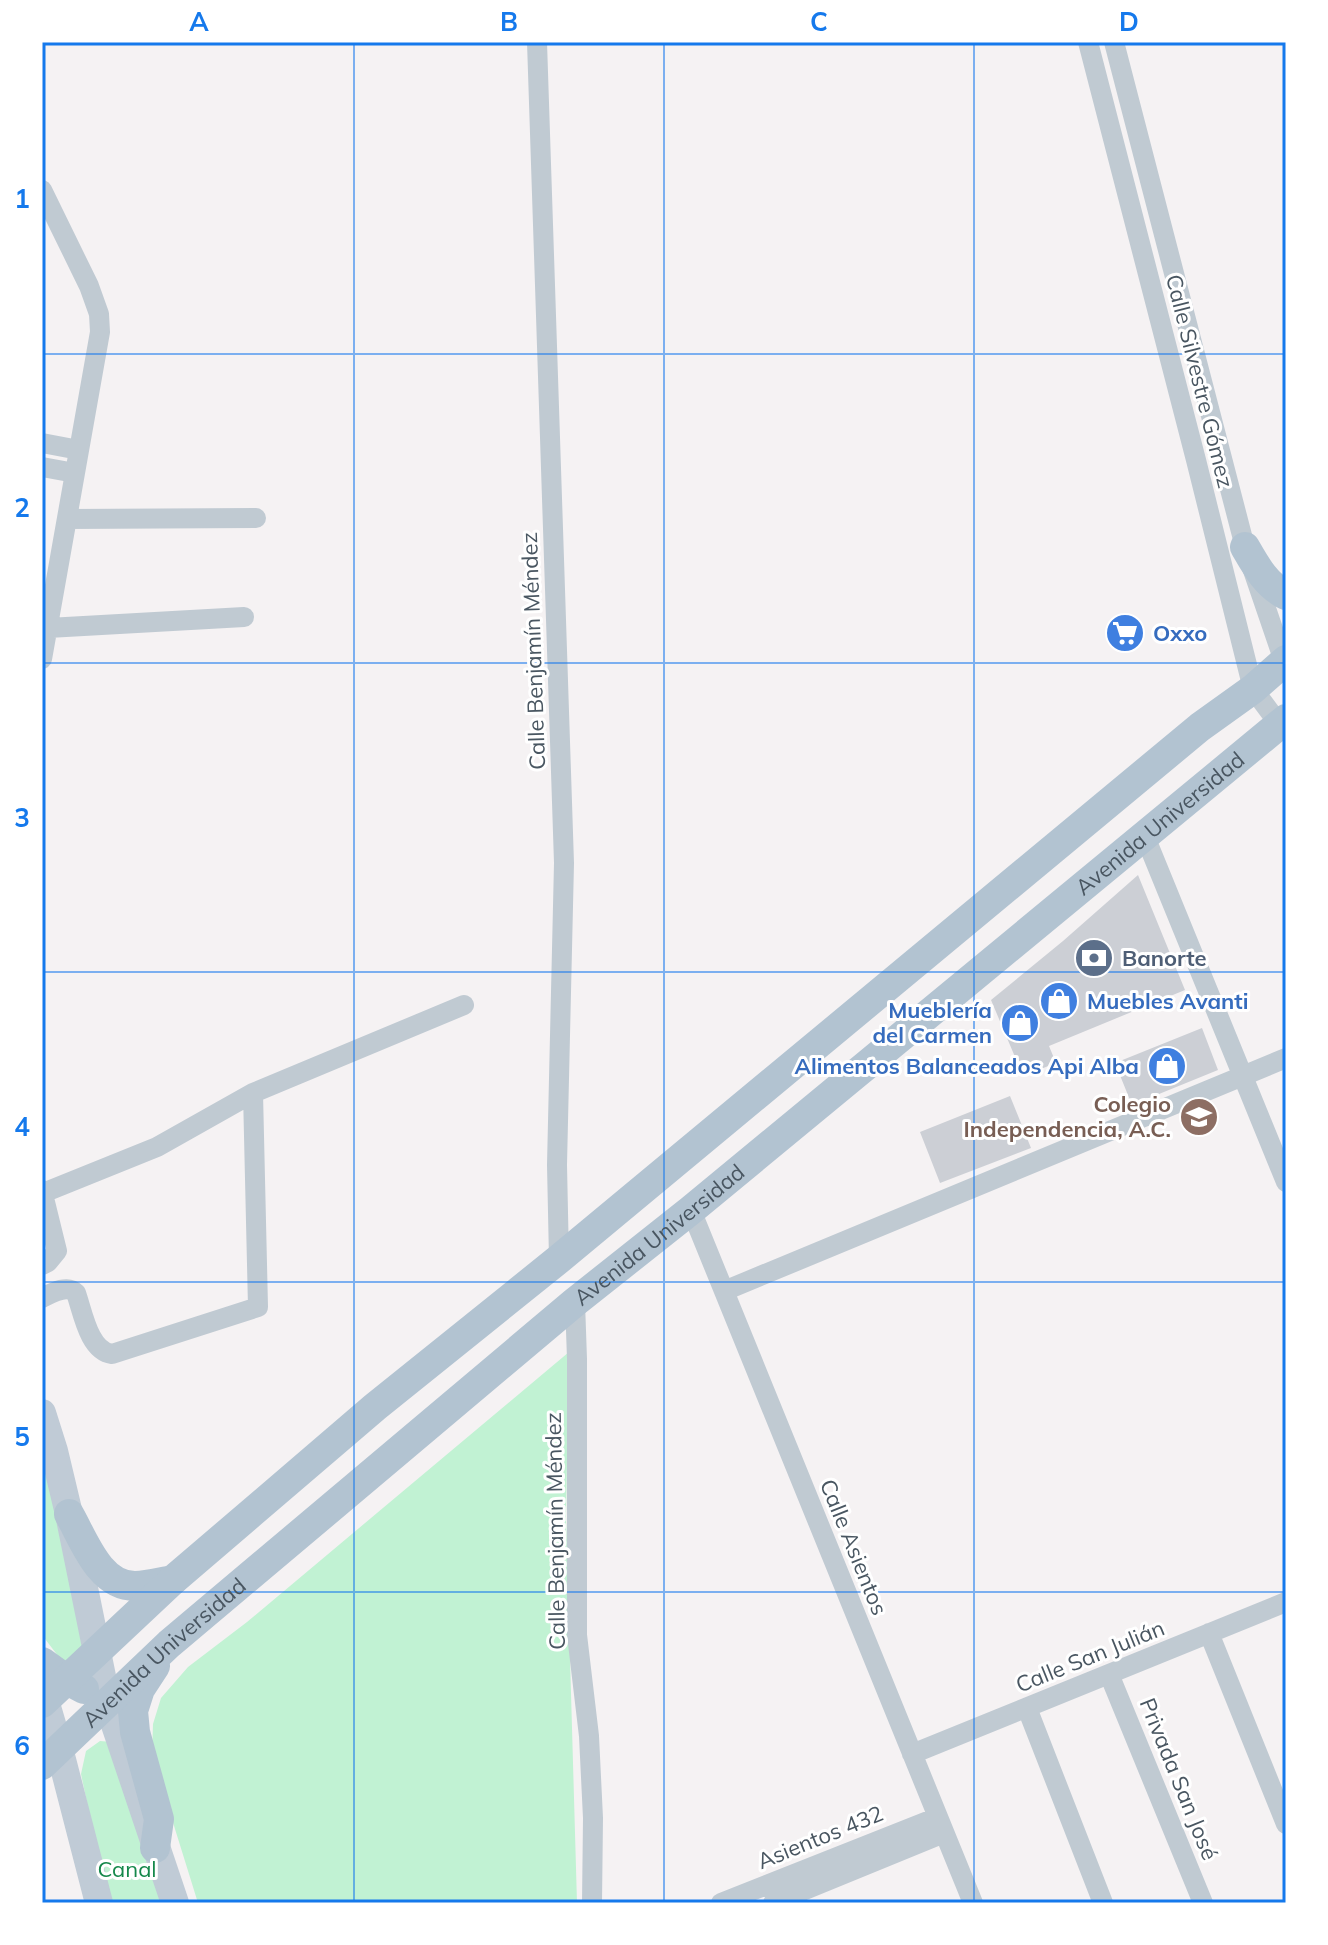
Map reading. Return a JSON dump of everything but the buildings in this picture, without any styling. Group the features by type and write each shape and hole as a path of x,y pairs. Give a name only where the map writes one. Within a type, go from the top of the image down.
{"main road":[{"path":"1245,547 1263,577 1286,595"},
{"name":"Avenida Universidad","path":"49,1693 173,1580 375,1407 559,1259 1200,727 1285,663"},
{"name":"Avenida Universidad","path":"51,1756 169,1644 575,1302 1283,722"},
{"path":"42,1413 69,1514 107,1701 175,1903"},
{"path":"69,1514 100,1567 113,1581 133,1586 173,1580"},
{"path":"155,1848 159,1819 135,1732 133,1711 140,1689 169,1644"},
{"path":"42,1662 49,1693 51,1756 99,1903"},
{"path":"49,1693 107,1701"}],"street":[{"name":"Calle Benjamín Méndez","path":"537,42 564,863 557,1165 559,1259"},
{"name":"Calle Silvestre Gómez","path":"1088,42 1253,689 1283,722"},
{"name":"Calle Silvestre Gómez","path":"1114,42 1245,547 1285,663"},
{"path":"42,190 89,286 99,314 100,332 42,659"},
{"path":"42,443 79,450"},
{"path":"42,467 75,473"},
{"path":"67,519 256,518"},
{"path":"48,628 244,617"},
{"path":"1144,834 1286,1182"},
{"path":"50,1258 42,1192 157,1147 253,1093 464,1005"},
{"path":"724,1291 1286,1058"},
{"path":"42,1298 64,1289 76,1293 93,1342 98,1349 112,1354 258,1307 253,1093"},
{"name":"Calle Asientos","path":"691,1210 973,1903"},
{"name":"Calle Benjamín Méndez","path":"575,1302 577,1635 589,1736 593,1818 592,1903"},
{"name":"Calle San Julián","path":"912,1754 1286,1602"},
{"path":"1209,1633 1286,1824"},
{"name":"Privada San José","path":"1109,1674 1203,1903"},
{"path":"1027,1708 1103,1903"},
{"name":"Asientos 432","path":"721,1903 756,1897 941,1825"},
{"name":"Asientos 432","path":"773,1903 889,1846"}],"green space":[{"path":"569,1352 566,1517 577,1903 198,1903 152,1755 153,1724 161,1698 188,1667 247,1622"},
{"path":"42,1436 94,1643 65,1665 42,1635"},
{"name":"Canal","path":"100,1741 112,1742 165,1903 108,1903 81,1774 86,1751"}],"place":[{"name":"Oxxo","path":"1125,633"},
{"name":"Banorte","path":"1094,958"},
{"name":"Muebles Avanti","path":"1059,1001"},
{"name":"Mueblería del Carmen","path":"1020,1023"},
{"name":"Alimentos Balanceados Api Alba","path":"1167,1066"},
{"name":"Colegio Independencia, A.C.","path":"1199,1117"}]}
